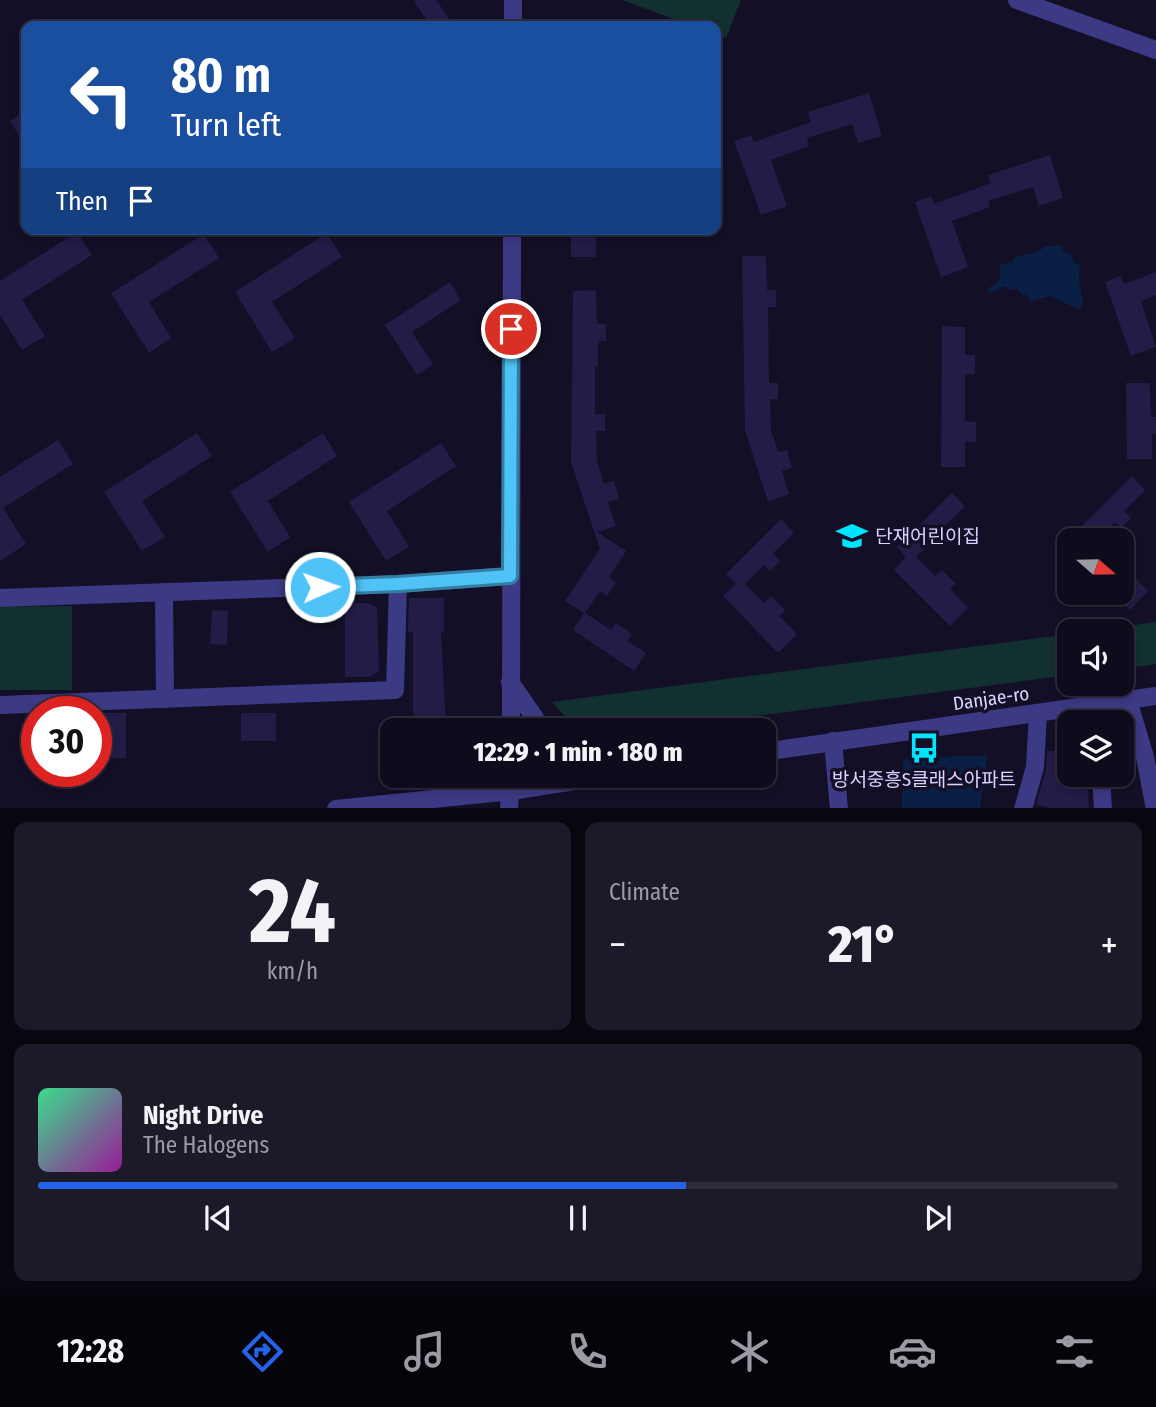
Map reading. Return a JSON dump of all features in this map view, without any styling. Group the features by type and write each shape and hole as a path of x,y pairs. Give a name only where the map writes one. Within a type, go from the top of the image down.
{"street":[{"path":"513,0 513,21"},
{"path":"1017,0 1156,50"},
{"path":"510,718 512,235"},
{"path":"0,598 398,584 510,576"},
{"path":"0,705 395,690 398,584"},
{"path":"164,592 165,699"},
{"path":"510,682 535,718"},
{"name":"Danjae-ro","path":"776,750 1156,696"},
{"path":"1128,700 1145,757 1155,808"},
{"path":"1023,808 1035,767 1038,713"},
{"path":"833,741 839,808"},
{"path":"1102,787 1103,808"},
{"path":"336,808 431,804 534,788"}],"green space":[{"path":"622,0 741,0 726,38 721,36 721,21 679,21"},
{"path":"72,606 72,690 0,690 0,607"},
{"path":"1156,622 1156,664 1134,667 1134,625"},
{"path":"1057,636 1057,677 741,718 567,718 552,702"}],"water":[{"path":"1046,246 1062,246 1063,251 1071,254 1073,261 1080,266 1079,280 1083,303 1079,310 1051,296 1030,301 1027,294 1022,296 1017,289 1010,290 1005,286 989,293 988,288 999,279 999,264 1011,263 1015,257 1037,252"},
{"path":"987,755 980,808 902,808 903,759"}],"building":[{"path":"413,0 436,0 450,20 428,21"},
{"path":"869,93 882,136 858,143 852,124 807,138 809,146 771,160 787,206 761,215 734,141 751,135 754,142 811,122 808,112"},
{"path":"21,114 21,139 10,121"},
{"path":"1050,155 1063,198 1039,206 1033,187 988,201 990,207 952,221 968,267 941,277 915,202 931,196 934,204 991,183 988,175"},
{"path":"72,235 79,235 92,255 22,300 45,336 22,350 0,315 0,281"},
{"path":"202,235 219,258 149,302 171,338 149,353 111,293"},
{"path":"324,235 328,235 342,257 272,302 295,338 272,352 235,292"},
{"path":"571,235 596,235 596,257 571,257"},
{"path":"742,256 766,256 767,290 776,290 776,307 768,307 769,383 778,383 778,399 770,399 771,430 778,452 787,450 792,468 782,471 789,494 768,502 745,430"},
{"path":"1156,272 1156,295 1141,301 1156,347 1131,356 1105,282 1121,276 1124,284"},
{"path":"450,282 461,300 412,332 433,364 417,375 385,325"},
{"path":"596,290 597,324 606,324 606,341 598,341 598,366 595,366 595,414 605,414 605,431 596,431 597,461 604,484 614,481 619,499 608,502 616,526 597,532 626,551 609,577 616,582 607,596 600,591 585,613 611,630 616,623 632,634 627,641 646,653 634,671 573,630 584,613 565,601 600,549 571,462 573,291"},
{"path":"942,326 965,327 965,355 975,355 975,374 965,374 965,421 976,422 976,442 965,442 965,467 941,467"},
{"path":"1126,383 1150,383 1151,417 1156,417 1156,434 1152,434 1152,459 1127,459"},
{"path":"197,433 212,456 142,501 165,537 142,551 104,492"},
{"path":"323,433 337,456 268,501 290,537 268,552 230,492"},
{"path":"58,440 73,464 3,508 26,544 0,561 0,477"},
{"path":"441,443 456,466 387,511 409,547 386,561 349,502"},
{"path":"1132,476 1145,490 1124,511 1131,518 1121,528 1115,522 1109,528 1080,528"},
{"path":"952,493 965,506 944,527 951,534 941,544 936,538 916,557 935,576 942,570 956,584 950,589 968,608 950,626 894,570 906,557 897,547"},
{"path":"781,519 794,533 773,553 780,561 770,571 764,565 745,584 764,603 771,596 785,610 779,616 797,634 778,653 723,596 736,584 726,574"},
{"path":"1134,577 1148,591 1134,606"},
{"path":"409,598 444,598 444,632 441,632 446,718 413,718 413,632 408,632"},
{"path":"345,603 369,603 377,608 379,671 370,677 345,677"},
{"path":"212,610 228,611 227,645 210,644"},
{"path":"112,713 126,713 126,758 112,758"},
{"path":"241,713 276,713 276,741 241,741"},
{"path":"1047,751 1057,751 1057,787 1088,787 1089,808 1049,808 1036,804 1046,770"}],"place":[{"name":"단재어린이집","path":"852,536"},
{"name":"방서중흥S클래스아파트","path":"924,748"}],"route":[{"path":"320,587 510,576 511,329"}]}
